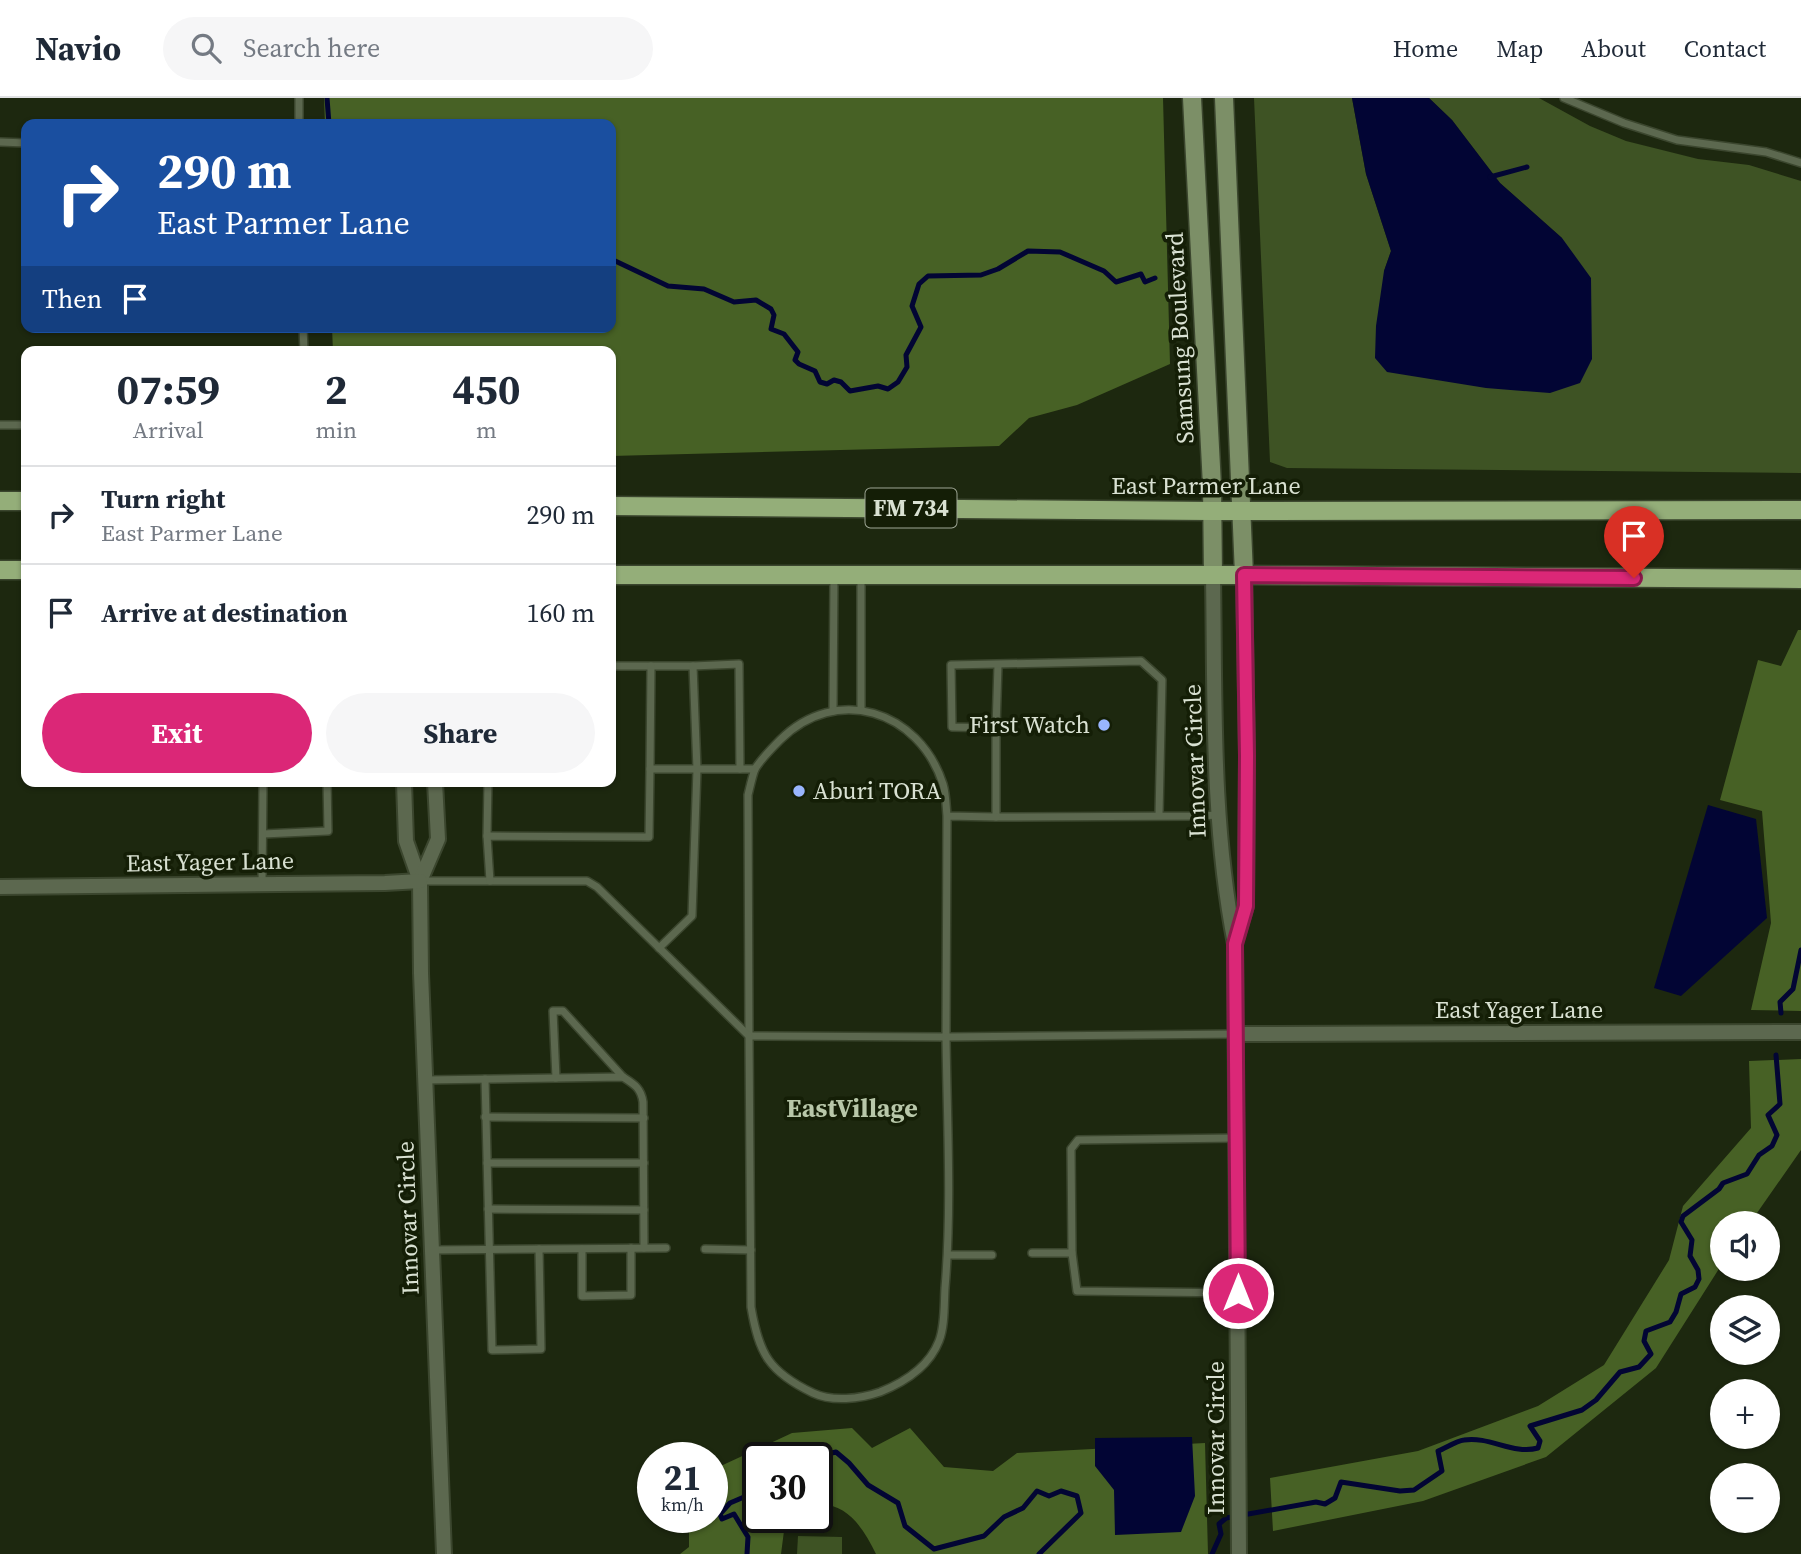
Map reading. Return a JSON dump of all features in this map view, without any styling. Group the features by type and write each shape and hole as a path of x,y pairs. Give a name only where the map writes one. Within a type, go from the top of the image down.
{"main road":[{"path":"0,501 21,501"},
{"name":"East Parmer Lane","path":"616,506 1212,511 1801,510"},
{"path":"0,570 21,570"},
{"path":"616,575 1244,575 1801,579"}],"street":[{"name":"Samsung Boulevard","path":"1192,98 1212,486 1213,575"},
{"path":"1224,98 1244,575"},
{"name":"Innovar Circle","path":"1213,575 1217,815 1226,901 1235,944 1239,1554"},
{"name":"Innovar Circle","path":"1235,944 1246,906 1244,575"},
{"name":"Innovar Circle","path":"404,787 406,841 420,881 444,1554"},
{"name":"Innovar Circle","path":"420,881 438,839 435,787"},
{"name":"East Yager Lane","path":"0,887 420,881"},
{"name":"East Yager Lane","path":"1237,1034 1801,1032"}],"lane":[{"path":"299,98 299,119"},
{"path":"1564,98 1624,123 1677,140 1766,152 1801,163"},
{"path":"0,142 21,143"},
{"path":"0,425 21,425"},
{"path":"833,712 834,576"},
{"path":"861,576 862,709"},
{"path":"996,728 952,727 951,665 1141,661 1162,680 1160,816"},
{"path":"616,666 739,664 740,769"},
{"path":"996,817 998,665"},
{"path":"488,836 649,837 651,666"},
{"path":"659,948 692,916 697,769 693,666"},
{"path":"862,709 894,720 915,739 933,763 943,785 947,816 948,1255 941,1338 933,1354 920,1368 897,1385 871,1395 842,1399 821,1397 787,1381 768,1359 756,1335 751,1307 748,795 755,769 790,730 806,720 833,712 862,709"},
{"path":"650,769 755,769"},
{"path":"262,884 263,787"},
{"path":"263,834 328,831 327,787"},
{"path":"488,787 490,881"},
{"path":"947,816 1217,815"},
{"path":"420,881 587,881 597,887 749,1035 946,1037 1237,1034"},
{"path":"556,1078 553,1011 563,1011 623,1077 636,1085 642,1093 644,1248"},
{"path":"425,1080 623,1077"},
{"path":"485,1079 492,1350 541,1349 539,1249"},
{"path":"485,1117 644,1118"},
{"path":"1237,1138 1078,1140 1071,1149 1072,1253 1077,1291 1238,1293"},
{"path":"487,1163 644,1163"},
{"path":"488,1209 644,1210"},
{"path":"582,1249 582,1296 594,1296 631,1295 631,1248"},
{"path":"432,1250 666,1248"},
{"path":"705,1250 751,1250"},
{"path":"1032,1253 1072,1253"},
{"path":"948,1255 992,1255"}],"green space":[{"path":"324,98 1163,98 1170,364 1077,405 1029,418 999,446 616,456 616,346 333,346 332,333 616,333 616,119 325,119"},
{"path":"1254,98 1352,98 1366,174 1391,251 1384,271 1562,238 1500,183 1452,120 1429,98 1539,98 1590,126 1626,141 1698,159 1749,165 1801,181 1801,473 1287,468 1270,462"},
{"path":"1798,630 1801,630 1801,1011 1751,1010 1771,923 1762,811 1720,800 1758,660 1781,666"},
{"path":"1801,1059 1801,1150 1758,1211 1710,1211 1711,1281 1656,1368 1546,1457 1423,1501 1273,1531 1270,1478 1418,1451 1538,1406 1604,1365 1669,1260 1683,1206 1751,1128 1749,1061"},
{"path":"852,1428 872,1448 910,1428 944,1467 993,1471 1017,1453 1205,1443 1208,1554 876,1554 854,1519 833,1506 833,1442 773,1442 792,1433"},
{"path":"742,1456 742,1533 784,1533 781,1554 680,1554 689,1547 689,1533 728,1533 728,1463"},
{"path":"798,1536 842,1537 842,1554 797,1554"}],"shaded area":[{"path":"1352,98 1429,98 1452,120 1500,183 1562,238 1591,278 1592,359 1580,383 1550,393 1486,388 1387,372 1375,358 1376,326 1384,271 1391,251 1366,174"},
{"path":"1708,805 1756,819 1767,918 1681,996 1654,988"},
{"path":"1192,1437 1195,1496 1181,1532 1115,1535 1114,1490 1095,1466 1095,1438"}],"waterway":[{"path":"327,98 329,119"},
{"path":"1490,177 1527,167"},
{"path":"616,261 668,286 704,289 734,302 756,300 771,309 774,315 771,329 784,334 798,352 795,360 799,364 815,371 820,382 841,382 850,391 878,386 888,389 898,382 907,367 906,355 921,327 912,306 919,284 928,276 981,275 998,269 1028,251 1060,252 1104,271 1116,282 1141,274 1145,282 1155,278"},
{"path":"1781,1013 1780,1002 1793,989 1801,950"},
{"path":"1212,1554 1221,1534 1219,1524 1226,1518 1316,1502 1325,1504 1335,1498 1341,1482 1400,1491 1414,1490 1442,1471 1438,1451 1461,1441 1474,1439 1520,1449 1538,1448 1540,1441 1530,1426 1582,1410 1596,1400 1620,1372 1639,1367 1651,1354 1644,1341 1646,1331 1670,1322 1681,1294 1695,1287 1699,1279 1698,1270 1690,1256 1692,1240 1681,1222 1683,1216 1723,1183 1747,1174 1759,1155 1772,1146 1777,1135 1768,1115 1780,1104 1776,1055"},
{"path":"833,1453 836,1452 849,1463 868,1485 898,1503 905,1526 934,1549 984,1536 1004,1517 1023,1508 1037,1491 1049,1496 1061,1491 1077,1496 1081,1513 1039,1554"},
{"path":"742,1498 730,1503 720,1514 722,1519 734,1514 742,1527"},
{"path":"746,1533 748,1537 747,1554"}],"place":[{"name":"First Watch","path":"1104,725"},
{"name":"Aburi TORA","path":"799,791"}],"district":[{"name":"EastVillage","path":"852,1108"}],"route":[{"path":"1238,1293 1235,944 1246,906 1244,575 1634,578"}]}
